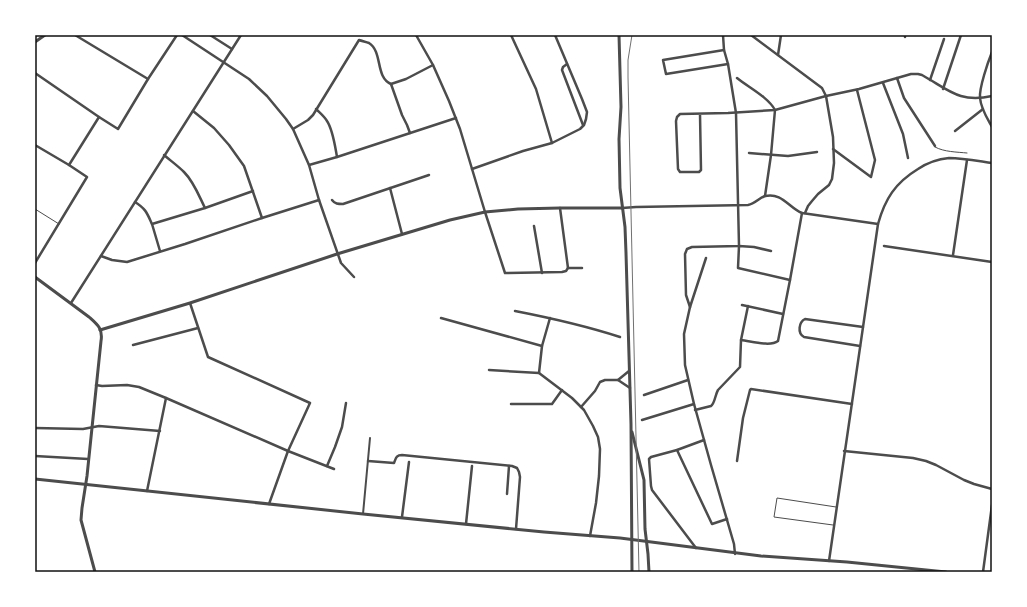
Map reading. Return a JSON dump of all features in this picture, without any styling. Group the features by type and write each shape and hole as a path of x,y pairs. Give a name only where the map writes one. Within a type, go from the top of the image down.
{"street":[{"path":"35,42 44,35"},
{"path":"75,35 148,79"},
{"path":"35,73 118,129 177,35"},
{"path":"182,35 249,79 267,96 286,119 293,130 309,165 319,200 341,263 354,277"},
{"path":"210,35 232,49"},
{"path":"71,303 241,35"},
{"path":"416,35 433,65 450,101 506,273 562,272 566,271 568,268 582,268"},
{"path":"511,35 536,89 552,143"},
{"path":"472,169 523,151 552,143 583,126 587,112 555,35"},
{"path":"619,35 620,188 625,227 626,253 631,424 632,572"},
{"path":"723,35 724,50 728,64 736,113 739,246 738,268 790,280"},
{"path":"741,340 770,344 775,343 778,340 804,213 818,194 829,185 832,179 834,163 833,137 826,96 822,88 752,35"},
{"path":"778,55 781,35"},
{"path":"943,89 961,35"},
{"path":"930,80 944,39"},
{"path":"293,130 313,115 359,40 367,42 374,49 383,76 386,82 391,84 406,79 433,65"},
{"path":"724,50 663,60 666,74 728,64"},
{"path":"992,52 980,90 980,98 983,109 992,128"},
{"path":"567,64 562,70 583,126"},
{"path":"700,114 701,170 699,172 680,172 678,169 677,117 678,115 682,114 736,113 775,110 914,74 930,80 957,96 980,98 992,96"},
{"path":"737,78 765,99 773,106 775,110 771,155 765,196"},
{"path":"897,78 904,98 935,146"},
{"path":"883,83 903,134 908,158"},
{"path":"391,84 410,133"},
{"path":"833,149 871,177 875,160 857,90"},
{"path":"316,109 328,122 337,157"},
{"path":"955,131 983,109"},
{"path":"193,111 214,128 229,145 244,166 262,218"},
{"path":"69,165 99,117"},
{"path":"309,165 456,118"},
{"path":"35,145 87,177 35,262"},
{"path":"750,153 794,156 817,152"},
{"path":"164,156 190,180 205,208"},
{"path":"829,561 878,224 882,210 896,186 908,174 925,165 951,158 992,163"},
{"path":"953,255 967,160"},
{"path":"332,200 334,203 343,204 428,175"},
{"path":"390,188 402,234"},
{"path":"152,224 205,208 253,191"},
{"path":"100,330 190,303 402,234 450,220 485,212 518,209 560,208 738,206 752,204 765,196 772,196 782,199 796,210 804,213 878,224"},
{"path":"101,256 112,260 127,262 319,200"},
{"path":"135,202 144,208 148,214 160,252"},
{"path":"560,208 568,268"},
{"path":"534,226 542,273"},
{"path":"690,307 686,295 685,254 687,249 692,247 739,246 754,247 771,251"},
{"path":"884,246 953,255 992,262"},
{"path":"706,258 690,307 684,334 684,358 695,410 734,544 735,554"},
{"path":"35,277 98,324 102,337 81,520 95,572"},
{"path":"190,303 208,357 310,403 288,451 269,504"},
{"path":"742,305 783,314"},
{"path":"695,410 713,405 718,390 739,369 741,364 741,340 748,306"},
{"path":"515,312 550,318 620,337"},
{"path":"441,318 542,346"},
{"path":"539,373 542,346 550,318"},
{"path":"860,346 804,337 799,332 801,322 805,319 863,327"},
{"path":"133,345 198,328"},
{"path":"489,370 539,373 562,390 584,410 598,437 600,449 596,503 590,536"},
{"path":"618,380 629,371"},
{"path":"581,407 595,391 600,382 605,380 618,380 630,388"},
{"path":"644,395 688,380"},
{"path":"96,385 127,385 139,387 288,451 334,469"},
{"path":"737,461 743,418 750,390 754,389 852,404"},
{"path":"511,404 552,404 562,390"},
{"path":"147,492 166,398"},
{"path":"327,466 342,427 346,403"},
{"path":"642,420 694,404"},
{"path":"631,424 633,438 644,480 645,529 649,572"},
{"path":"35,428 83,429 99,426 160,431"},
{"path":"363,514 370,438"},
{"path":"696,548 652,490 650,479 650,457 704,440"},
{"path":"676,450 712,524 727,519"},
{"path":"844,451 912,458 926,461 964,480 992,489"},
{"path":"368,461 394,462 398,455 517,468 520,477 516,529"},
{"path":"35,456 88,459"},
{"path":"402,517 409,462"},
{"path":"466,524 472,466"},
{"path":"507,494 509,466"},
{"path":"35,479 147,492 632,540 735,554 946,572"},
{"path":"983,572 992,505"}],"lane":[{"path":"935,146 943,150 967,154"},
{"path":"35,209 59,224"},
{"path":"834,525 774,517 777,498 837,507"}],"tram line":[{"path":"632,35 628,60 628,77 639,572"}]}
